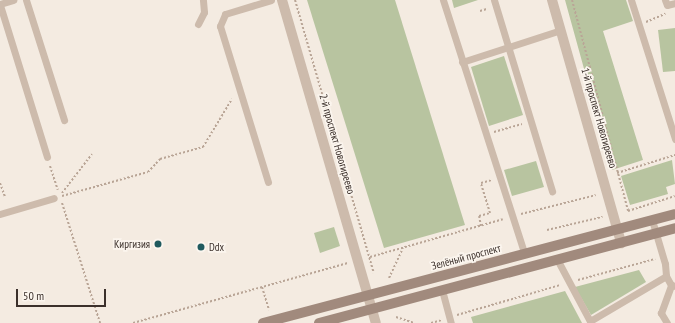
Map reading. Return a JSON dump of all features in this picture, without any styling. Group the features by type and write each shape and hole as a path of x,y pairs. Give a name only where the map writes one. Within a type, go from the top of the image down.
{"main road":[{"name":"Зелёный проспект","path":"268,322 675,214"},
{"path":"319,323 558,261 675,228"}],"street":[{"name":"2-й проспект Новогиреево","path":"282,0 371,309"},
{"name":"1-й проспект Новогиреево","path":"552,0 621,243"},
{"path":"371,309 376,323"}],"lane":[{"path":"13,0 0,5 48,157"},
{"path":"26,0 64,120"},
{"path":"198,24 204,12 203,0"},
{"path":"268,182 220,26 225,14 271,0"},
{"path":"443,0 498,178 524,253"},
{"path":"494,0 552,191"},
{"path":"631,0 675,139"},
{"path":"665,0 667,6 675,3"},
{"path":"462,62 561,30"},
{"path":"0,214 57,197"},
{"path":"652,220 663,257 666,276 673,285 661,313 667,323"},
{"path":"558,261 590,322 666,276"},
{"path":"442,290 451,320"}],"path":[{"path":"295,0 376,278"},
{"path":"572,0 628,211 675,196"},
{"path":"639,25 669,13"},
{"path":"57,197 77,193 148,172 160,159 203,147 239,88"},
{"path":"485,135 531,121"},
{"path":"57,197 92,154"},
{"path":"617,172 675,155"},
{"path":"48,157 57,197 100,323"},
{"path":"481,226 479,216 490,213 481,183 498,178"},
{"path":"0,183 5,197"},
{"path":"386,283 403,248"},
{"path":"431,323 451,320 568,282 663,257"},
{"path":"133,323 352,262"},
{"path":"262,287 268,322"},
{"path":"396,317 414,323"}],"green space":[{"path":"307,0 395,0 465,225 384,248"},
{"path":"452,0 478,0 454,8"},
{"path":"565,0 626,0 633,21 603,31 643,160 612,170"},
{"path":"675,28 675,71 663,72 658,30"},
{"path":"504,56 523,115 489,126 471,67"},
{"path":"672,160 675,184 666,187 668,194 630,205 621,176"},
{"path":"536,161 544,187 512,196 504,170"},
{"path":"334,227 340,246 320,253 314,233"},
{"path":"639,270 646,282 591,315 575,287"},
{"path":"565,291 582,323 473,323 471,317"}],"place":[{"name":"Киргизия","path":"158,244"},
{"name":"Ddx","path":"201,247"}]}
